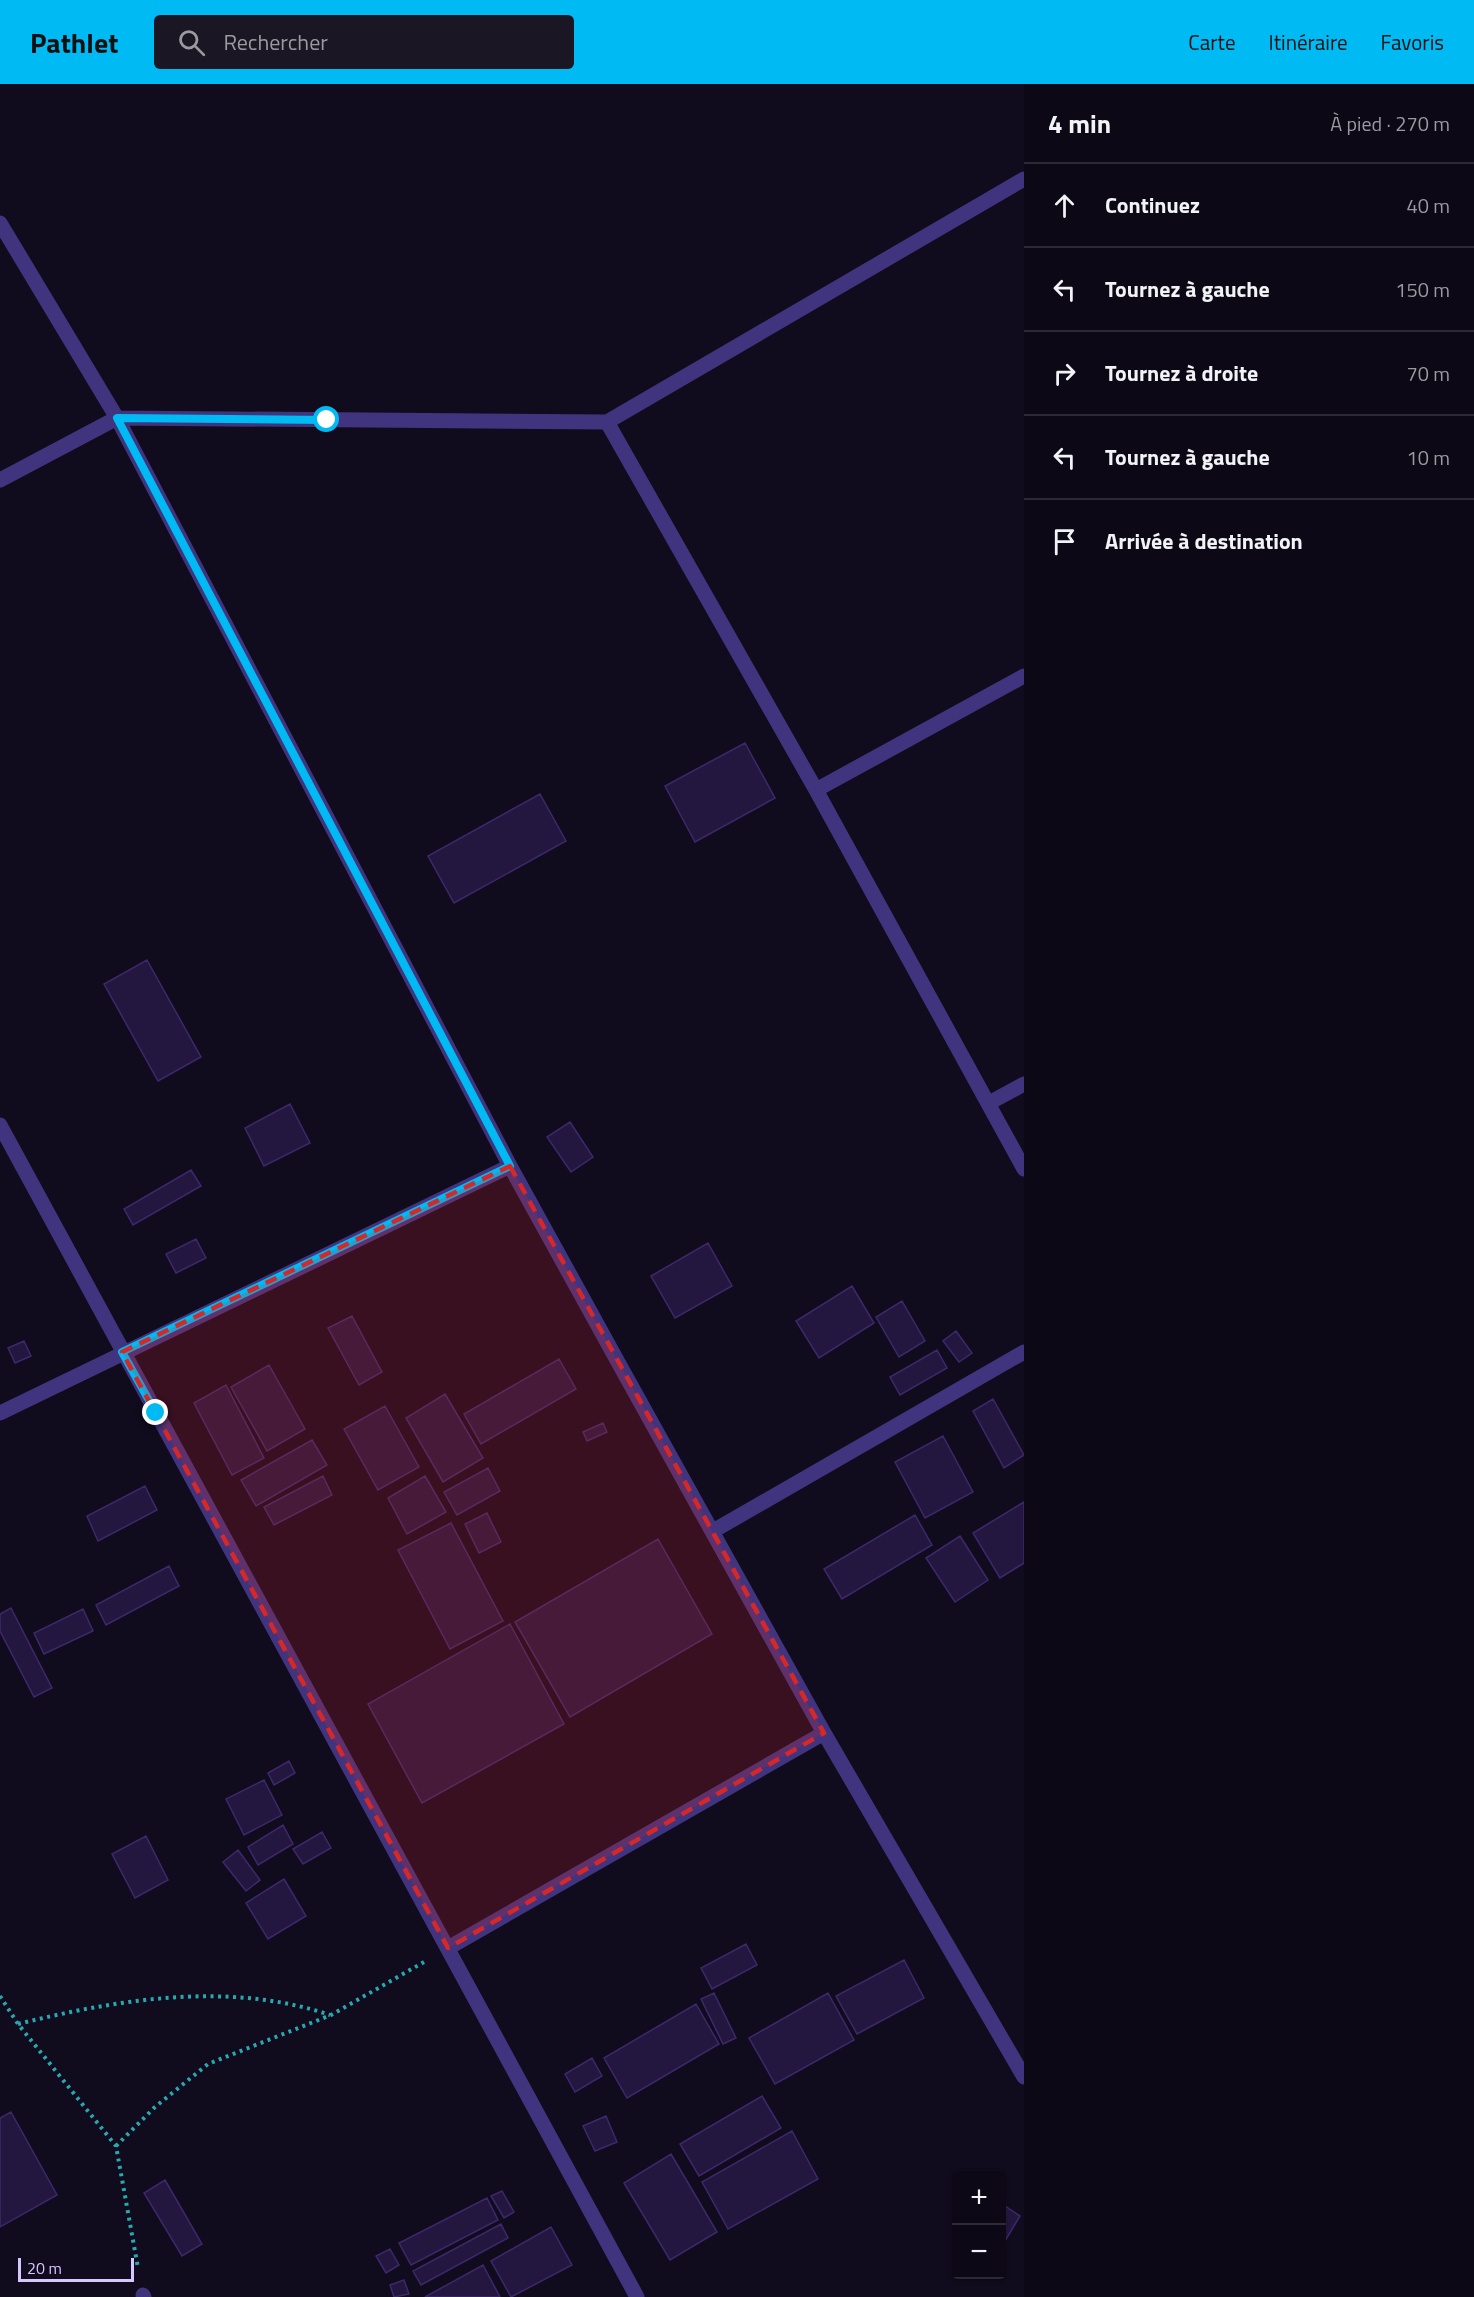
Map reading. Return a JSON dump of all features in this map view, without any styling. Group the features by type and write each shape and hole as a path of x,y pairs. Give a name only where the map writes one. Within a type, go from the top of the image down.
{"street":[{"path":"0,480 117,418 607,422 1024,179"},
{"path":"0,223 117,418 510,1166 824,1733 1022,2068"},
{"path":"607,422 816,790 910,966 1024,1169"},
{"path":"816,790 1024,676"},
{"path":"989,1103 1024,1084"},
{"path":"0,1125 637,2297"},
{"path":"0,1413 510,1166"},
{"path":"713,1531 1024,1352"},
{"path":"448,1948 824,1733"}],"path":[{"path":"116,2145 155,2107 208,2064 331,2015 448,1948"},
{"path":"0,1996 18,2024 116,2145 144,2296"},
{"path":"18,2024 93,2007 156,1998 212,1996 301,2005 331,2015"}],"highlighted area":[{"path":"510,1166 824,1733 448,1948 122,1352"}],"building":[{"path":"745,743 775,798 695,842 665,786"},
{"path":"540,794 566,841 454,903 428,856"},
{"path":"147,960 201,1057 158,1081 104,984"},
{"path":"290,1104 310,1143 264,1166 245,1128"},
{"path":"570,1122 593,1157 571,1172 547,1137"},
{"path":"191,1170 201,1186 133,1225 124,1209"},
{"path":"196,1239 206,1258 176,1273 166,1254"},
{"path":"708,1243 732,1286 675,1318 651,1276"},
{"path":"852,1286 874,1323 819,1358 796,1321"},
{"path":"902,1301 925,1341 899,1357 876,1317"},
{"path":"352,1316 382,1372 359,1385 328,1328"},
{"path":"956,1331 972,1353 959,1362 943,1341"},
{"path":"24,1341 31,1356 15,1363 8,1348"},
{"path":"937,1350 947,1368 900,1395 890,1377"},
{"path":"559,1359 576,1389 481,1444 464,1414"},
{"path":"269,1365 305,1429 267,1451 231,1387"},
{"path":"226,1385 264,1458 232,1475 194,1403"},
{"path":"445,1394 483,1458 443,1482 406,1418"},
{"path":"993,1399 1024,1455 1004,1468 973,1411"},
{"path":"385,1406 419,1467 378,1490 344,1429"},
{"path":"603,1423 607,1432 587,1441 583,1432"},
{"path":"943,1436 973,1492 925,1518 895,1462"},
{"path":"312,1440 327,1465 256,1506 241,1480"},
{"path":"488,1468 500,1491 457,1515 444,1492"},
{"path":"323,1476 332,1495 274,1525 264,1507"},
{"path":"425,1476 446,1512 407,1534 388,1498"},
{"path":"145,1486 157,1510 98,1541 87,1516"},
{"path":"1024,1502 1024,1563 1000,1578 973,1533"},
{"path":"487,1513 501,1542 479,1553 465,1524"},
{"path":"915,1515 932,1545 842,1599 824,1569"},
{"path":"451,1523 503,1621 450,1649 398,1550"},
{"path":"960,1536 988,1580 955,1602 926,1558"},
{"path":"658,1539 712,1634 570,1717 515,1622"},
{"path":"169,1566 179,1586 106,1625 96,1605"},
{"path":"11,1608 52,1688 34,1697 0,1631 0,1614"},
{"path":"83,1609 93,1631 44,1654 34,1633"},
{"path":"510,1624 564,1724 422,1803 368,1704"},
{"path":"289,1761 295,1773 274,1785 268,1773"},
{"path":"264,1780 282,1815 244,1835 226,1799"},
{"path":"283,1825 293,1844 258,1865 248,1847"},
{"path":"322,1832 331,1848 303,1864 293,1849"},
{"path":"146,1836 168,1880 135,1898 112,1854"},
{"path":"238,1850 260,1880 246,1891 223,1862"},
{"path":"284,1879 306,1916 268,1939 246,1903"},
{"path":"746,1944 757,1965 712,1989 701,1968"},
{"path":"904,1960 924,1998 857,2034 836,1996"},
{"path":"714,1993 736,2038 723,2044 701,1999"},
{"path":"828,1993 854,2040 775,2084 749,2038"},
{"path":"696,2004 719,2044 627,2098 604,2058"},
{"path":"592,2058 602,2076 575,2092 565,2074"},
{"path":"762,2096 781,2128 699,2176 680,2144"},
{"path":"11,2112 57,2195 0,2227 0,2118"},
{"path":"606,2116 617,2142 595,2151 583,2126"},
{"path":"792,2131 818,2179 728,2229 702,2182"},
{"path":"671,2154 717,2232 670,2260 624,2183"},
{"path":"165,2180 202,2244 182,2256 144,2193"},
{"path":"502,2191 514,2212 504,2218 491,2196"},
{"path":"487,2198 498,2220 411,2265 399,2243"},
{"path":"1006,2207 1020,2216 1006,2239"},
{"path":"501,2224 508,2238 421,2285 413,2271"},
{"path":"551,2227 572,2265 511,2297 491,2261"},
{"path":"390,2249 399,2265 386,2273 376,2256"},
{"path":"483,2265 500,2297 425,2297"},
{"path":"404,2280 409,2294 394,2297 390,2285"}],"route":[{"path":"156,1413 122,1352 510,1166 117,418 327,420"}]}
